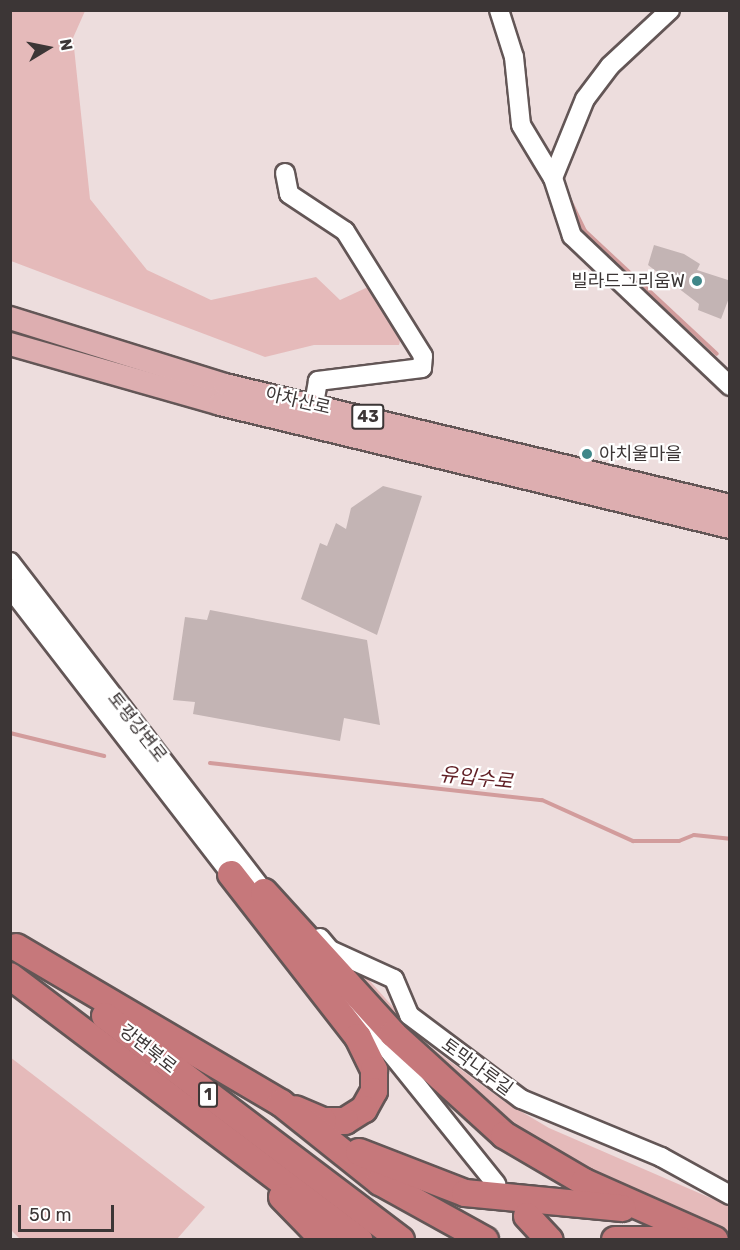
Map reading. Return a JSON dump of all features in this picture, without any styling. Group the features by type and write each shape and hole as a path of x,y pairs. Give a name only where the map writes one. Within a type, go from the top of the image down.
{"highway":[{"path":"13,945 281,1103 324,1121 345,1121 364,1109 374,1091 374,1070 358,1037 231,874"},
{"path":"264,892 393,1034 504,1135 644,1210 715,1239"},
{"name":"강변북로","path":"13,945 401,1239"},
{"name":"강변북로","path":"10,976 359,1239"},
{"path":"281,1103 310,1130 380,1182 485,1239"},
{"path":"209,1125 324,1239"},
{"path":"310,1130 465,1193 644,1210"},
{"path":"527,1216 549,1239"},
{"path":"615,1239 681,1239"}],"main road":[{"name":"아차산로","path":"10,318 225,385 314,404 729,519"},
{"name":"아차산로","path":"10,344 220,404 729,519"}],"street":[{"path":"499,10 513,57 521,125 553,178 572,236 729,386"},
{"path":"553,178 585,99 610,66 670,10"},
{"path":"285,173 289,194 345,231 423,356 422,368 318,381 314,404"},
{"name":"토평강변로","path":"10,562 405,1076 496,1184"},
{"name":"토평강변로","path":"10,588 231,874"},
{"name":"토막나루길","path":"231,874 298,911 330,950 394,980 409,1015 520,1099 661,1157 729,1195"}],"shaded area":[{"path":"10,11 85,11 73,38 90,199 147,270 211,300 316,277 340,300 383,280 405,321 399,345 314,345 265,357 11,261"},
{"path":"346,964 369,980 425,1043 505,1102 549,1128 729,1206 729,1239 625,1197 469,1100"},
{"path":"10,1057 205,1207 177,1239 20,1239 11,1230"}],"building":[{"name":"빌라드그리움W","path":"654,245 684,254 700,264 697,270 728,280 729,298 721,319 698,310 699,304 648,265"},
{"path":"383,486 422,496 377,635 301,599 320,543 327,546 336,523 346,529 351,508"},
{"path":"210,610 367,640 380,725 344,718 340,741 193,714 195,702 173,700 185,617 207,620"}],"waterway":[{"path":"567,194 585,231 717,354"},
{"name":"유입수로","path":"10,733 104,756"},
{"name":"유입수로","path":"210,763 542,800 633,841 679,841 694,835 730,839"}],"place":[{"name":"빌라드그리움W","path":"697,281"},
{"name":"아치울마을","path":"587,454"}]}
